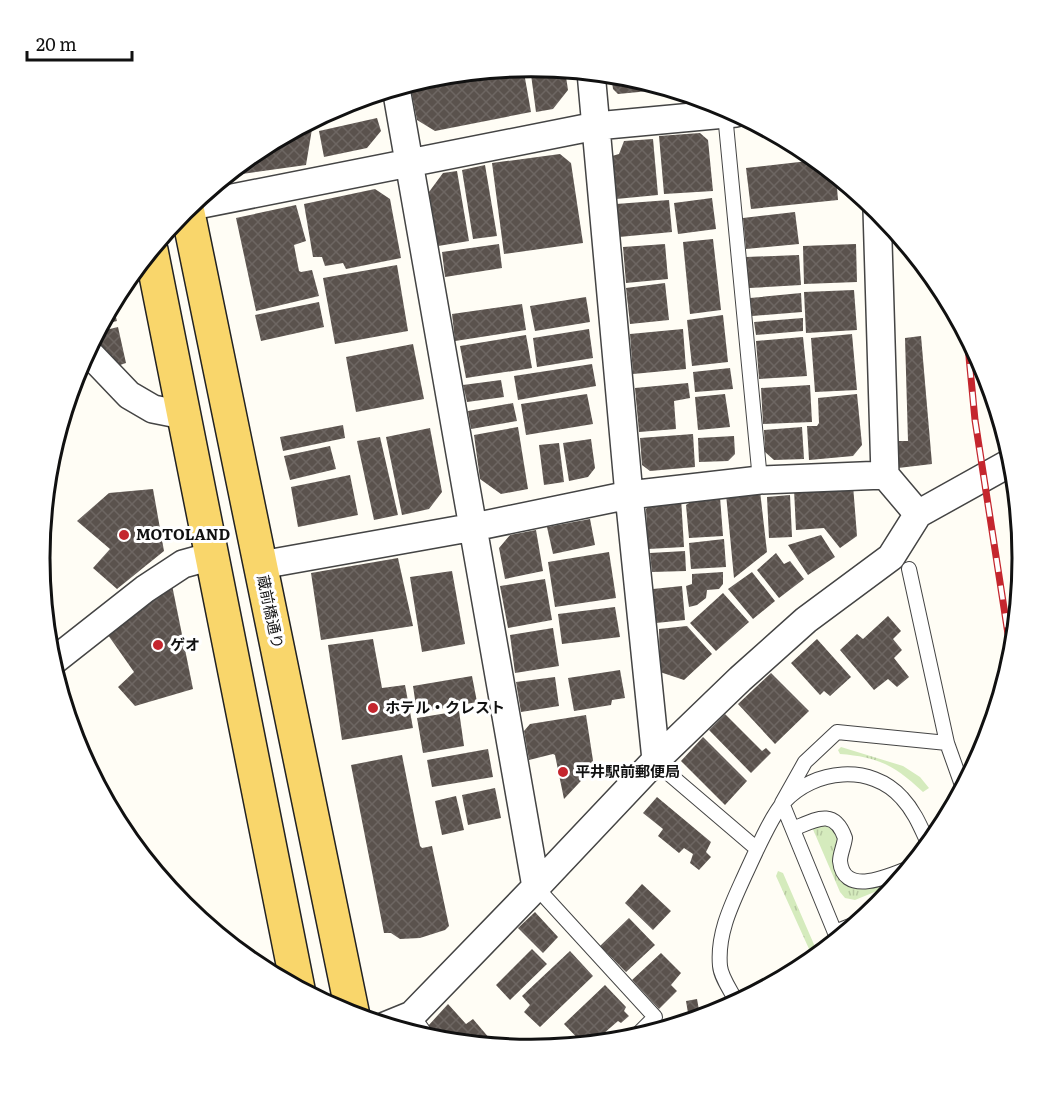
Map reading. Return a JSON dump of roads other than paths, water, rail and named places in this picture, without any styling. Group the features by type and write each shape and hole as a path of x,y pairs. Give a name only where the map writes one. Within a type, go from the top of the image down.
{"main road":[{"name":"蔵前橋通り","path":"190,219 351,1004"},
{"path":"153,260 296,978"}],"street":[{"path":"592,81 629,495 662,766"},
{"path":"397,96 536,887"},
{"path":"206,203 596,126 718,115"},
{"path":"877,225 885,475 918,514"},
{"path":"94,358 129,395 153,409 183,415"},
{"path":"397,1021 412,1015 536,887 662,766 740,679 806,620 891,557 918,514 1003,466"},
{"path":"261,565 474,527 629,495 760,480 885,475"},
{"path":"60,656 183,564 212,556"}],"lane":[{"path":"732,121 760,480"},
{"path":"909,569 947,743 959,778"},
{"path":"733,995 720,969 720,940 728,913 757,849 805,762 837,732 947,743"},
{"path":"662,766 757,849"},
{"path":"782,803 800,787 818,778 855,774 878,781 900,796 915,814 924,836"},
{"path":"782,803 834,932"},
{"path":"793,829 827,817 837,824 845,838 840,861 850,878 858,882 875,880 896,873"},
{"path":"536,887 656,1017 646,1026"},
{"path":"412,1015 421,1027"}],"railway":[{"path":"969,359 975,420 1007,627"}],"place":[{"name":"MOTOLAND","path":"124,535"},
{"name":"ゲオ","path":"158,645"},
{"name":"ホテル・クレスト","path":"373,708"},
{"name":"平井駅前郵便局","path":"563,772"}]}
